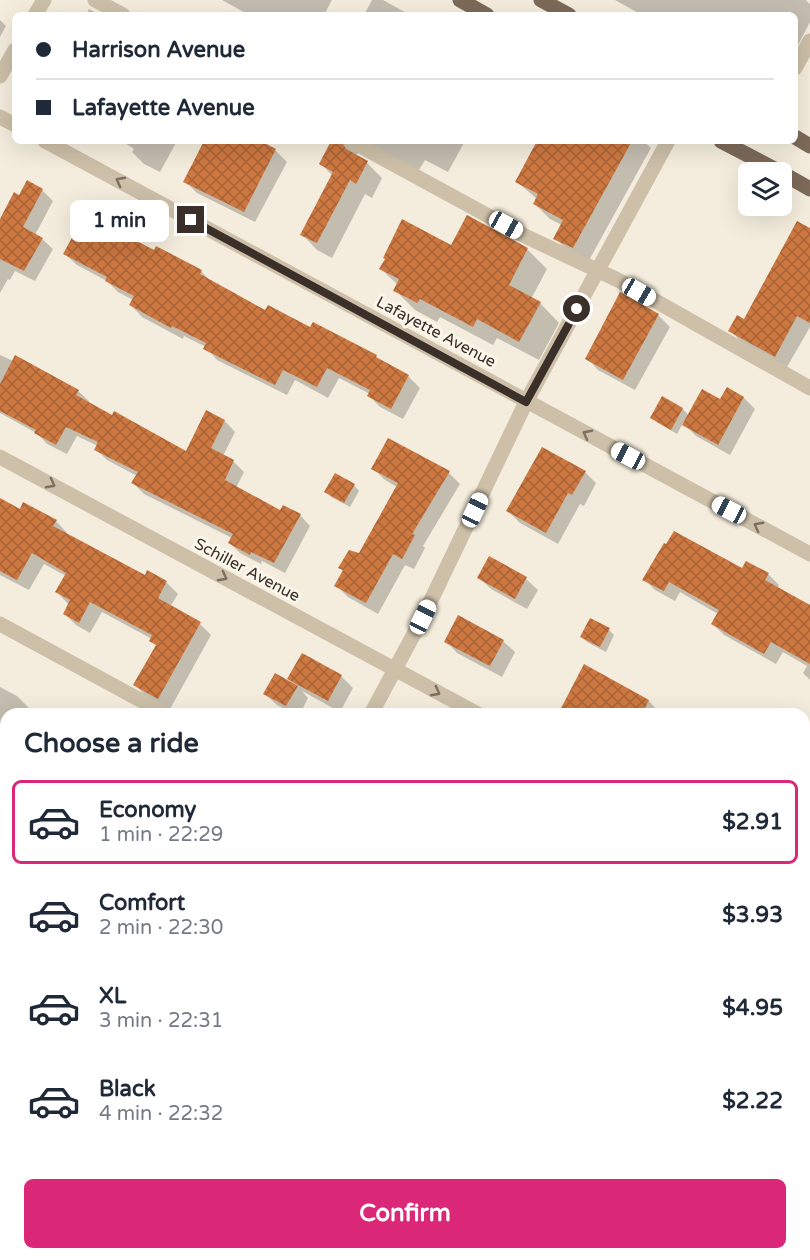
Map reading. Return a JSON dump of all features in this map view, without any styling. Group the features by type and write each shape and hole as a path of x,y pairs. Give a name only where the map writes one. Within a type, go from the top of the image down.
{"main road":[{"path":"460,0 482,12"},
{"path":"547,1 564,12"},
{"path":"728,144 761,162"},
{"path":"792,179 810,189"}],"street":[{"path":"95,0 117,12"},
{"path":"798,63 810,41"},
{"path":"0,76 12,55"},
{"name":"Lafayette Avenue","path":"51,144 810,554"},
{"path":"356,144 526,237 620,281 810,388"},
{"path":"374,708 423,617 526,402 666,144"},
{"name":"Schiller Avenue","path":"0,457 467,708"},
{"path":"0,624 155,708"}],"building":[{"path":"202,144 267,144 276,149 244,212 183,182"},
{"path":"329,144 343,144 346,149 368,161 356,184 350,180 317,243 300,235 333,172 319,164"},
{"path":"535,144 630,144 573,248 553,239 563,220 533,204 538,194 515,182"},
{"path":"27,180 43,189 23,227 43,238 24,271 0,259 0,219 14,192 19,195"},
{"path":"85,214 154,250 156,246 202,270 200,274 265,310 268,305 310,327 313,322 377,355 376,357 409,375 391,409 367,396 370,390 327,368 317,387 283,370 275,385 203,349 206,343 172,326 171,328 129,305 134,296 105,281 107,277 63,254"},
{"path":"467,215 528,248 509,285 541,302 519,342 477,319 473,327 420,299 417,303 393,291 399,279 379,269 402,219 451,245"},
{"path":"797,221 810,228 810,323 797,316 775,357 728,331 737,315 744,319"},
{"path":"620,292 659,314 623,380 585,359"},
{"path":"15,355 79,390 76,395 112,415 114,411 186,451 206,410 225,420 211,448 234,460 225,480 280,510 283,505 301,514 274,563 251,552 250,555 228,543 233,534 131,483 138,472 94,450 98,442 66,427 56,445 34,433 36,430 0,411 0,384"},
{"path":"727,387 744,397 718,445 682,425 702,389 720,399"},
{"path":"662,396 683,408 671,430 650,418"},
{"path":"388,438 450,471 412,534 415,535 402,559 393,554 366,603 334,586 343,570 338,568 349,550 359,553 398,483 371,469"},
{"path":"542,447 586,471 572,495 568,493 546,533 506,511"},
{"path":"335,473 355,484 344,503 324,492"},
{"path":"0,498 20,509 23,502 57,520 53,526 145,575 147,570 167,581 158,598 201,622 158,699 133,685 156,645 149,641 152,635 90,602 79,623 63,614 70,600 55,592 66,573 32,553 17,580 0,571"},
{"path":"674,531 742,568 746,561 769,573 765,580 810,605 810,664 771,642 764,654 711,624 719,610 669,582 664,591 642,580 664,543 666,544"},
{"path":"489,556 527,577 515,599 477,578"},
{"path":"458,615 504,640 490,666 444,642"},
{"path":"590,618 610,628 600,647 580,637"},
{"path":"302,653 342,675 328,701 287,679"},
{"path":"584,664 649,700 645,708 561,708"},
{"path":"275,673 298,686 286,706 263,694"}],"route":[{"path":"191,220 526,402 577,309"}]}
